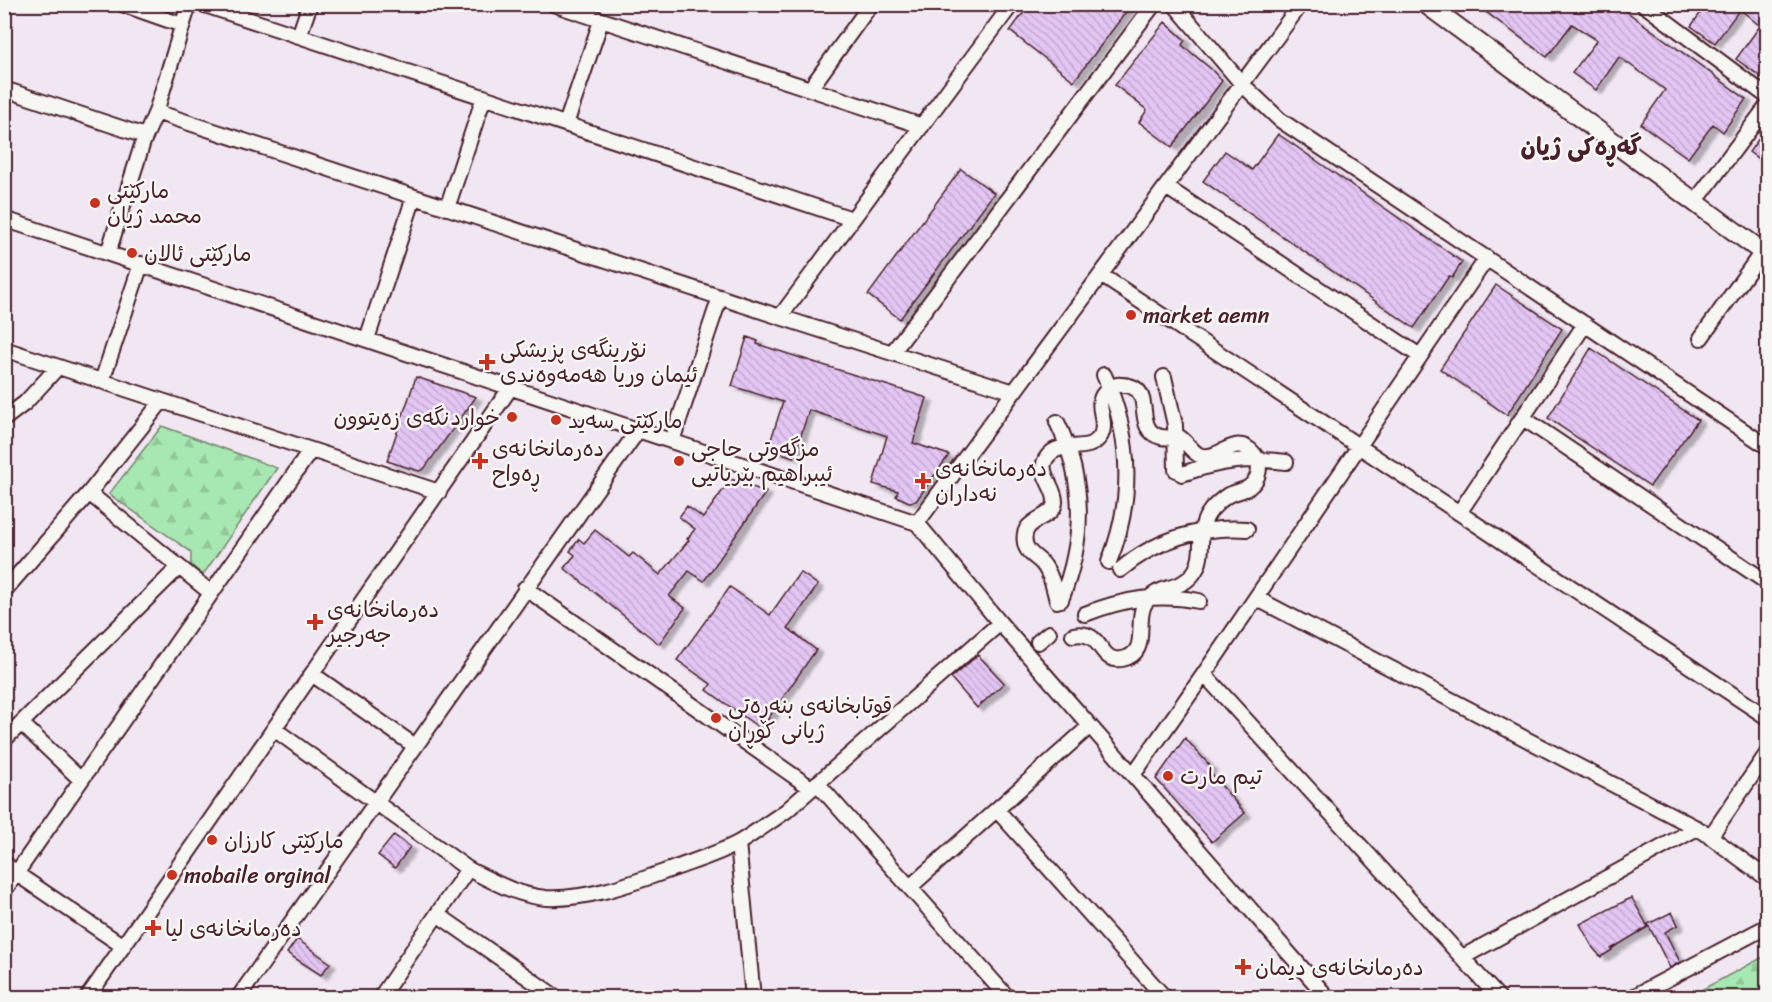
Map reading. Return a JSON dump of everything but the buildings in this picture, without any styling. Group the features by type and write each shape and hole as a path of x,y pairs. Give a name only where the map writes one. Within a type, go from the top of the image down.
{"street":[{"path":"122,4 182,25"},
{"path":"108,253 145,136 156,112 189,4"},
{"path":"202,4 852,219"},
{"path":"299,36 310,4"},
{"path":"554,4 922,126"},
{"path":"810,89 871,4"},
{"path":"780,317 1012,4"},
{"path":"891,353 1154,4"},
{"path":"1174,4 1242,84 1280,120 1767,447"},
{"path":"917,523 1301,4"},
{"path":"1426,4 1765,254 1701,339"},
{"path":"1643,4 1767,97"},
{"path":"566,124 601,21"},
{"path":"4,89 145,136"},
{"path":"447,208 484,97"},
{"path":"1695,202 1767,105"},
{"path":"156,112 1014,392"},
{"path":"1166,187 1420,356"},
{"path":"367,339 414,197"},
{"path":"4,219 917,523 1000,623 1328,998"},
{"path":"1133,775 1487,258"},
{"path":"102,381 141,264"},
{"path":"1101,275 1767,718"},
{"path":"672,441 720,297"},
{"path":"1459,513 1585,324"},
{"path":"4,349 439,492"},
{"path":"4,419 26,402 58,367"},
{"path":"1104,375 1122,424 1125,442 1126,503 1114,566 1131,561 1164,542 1201,531 1221,528 1247,529"},
{"path":"1164,377 1173,412 1179,472 1219,463 1256,459 1286,462"},
{"path":"1057,422 1067,446 1078,482 1080,503 1077,549 1072,571 1059,601 1042,562 1033,556 1025,545 1025,537 1031,524 1050,513 1053,508 1054,496 1044,476 1045,463 1049,455 1067,446 1084,447 1097,439 1102,433 1103,426 1100,413 1101,399 1110,388 1120,384 1135,389 1144,404 1145,424 1150,431 1161,437 1182,438 1198,454 1213,456 1232,446 1247,448 1253,454 1259,468 1258,475 1249,487 1227,496 1209,512 1201,531 1200,558 1190,578 1176,587 1159,591 1150,597 1141,614 1141,640 1130,656 1122,659 1106,655 1092,637 1080,633 1073,635"},
{"path":"87,998 511,387"},
{"path":"4,591 89,494 162,401"},
{"path":"1523,418 1767,583"},
{"path":"238,998 639,429"},
{"path":"4,891 311,450"},
{"path":"89,494 211,593"},
{"path":"4,740 178,568"},
{"path":"525,588 814,785 1008,998"},
{"path":"1085,614 1111,604 1150,597 1199,601"},
{"path":"1256,598 1697,828 1767,879"},
{"path":"274,729 468,868 497,884 522,893 544,898 568,897 631,884 738,843 786,811 1000,623"},
{"path":"1038,642 1049,633"},
{"path":"312,674 415,746"},
{"path":"1204,674 1499,998"},
{"path":"21,723 81,780"},
{"path":"910,888 1090,726"},
{"path":"1710,837 1767,752"},
{"path":"997,810 1165,998"},
{"path":"1463,957 1697,828"},
{"path":"738,843 753,998"},
{"path":"4,863 123,946"},
{"path":"380,998 468,868"},
{"path":"437,914 557,998"},
{"path":"1632,998 1767,926"}],"green space":[{"path":"162,426 277,468 203,575 191,565 191,552 109,494"},
{"path":"1767,955 1767,997 1688,997"}],"place":[{"name":"مارکێتی محمد ژیان","path":"95,203"},
{"name":"مارکێتی ئالان","path":"132,253"},
{"name":"market aemn","path":"1131,315"},
{"name":"نۆرینگەی پزیشکی ئیمان وریا هەمەوەندی","path":"487,362"},
{"name":"خواردنگەی زەیتوون","path":"512,417"},
{"name":"مارکێتی سەید","path":"556,420"},
{"name":"دەرمانخانەی ڕەواح","path":"480,461"},
{"name":"مزگەوتی حاجی ئیبراهیم بێریاتیی","path":"679,461"},
{"name":"دەرمانخانەی نەداران","path":"923,481"},
{"name":"دەرمانخانەی جەرجیر","path":"315,622"},
{"name":"قوتابخانەی بنەڕەتی ژیانی کوڕان","path":"716,718"},
{"name":"تیم مارت","path":"1168,776"},
{"name":"مارکێتی کارزان","path":"212,840"},
{"name":"mobaile orginal","path":"172,875"},
{"name":"دەرمانخانەی لیا","path":"153,928"},
{"name":"دەرمانخانەی دیمان","path":"1243,967"}],"district":[{"name":"گەڕەکی ژیان","path":"1581,147"}]}
